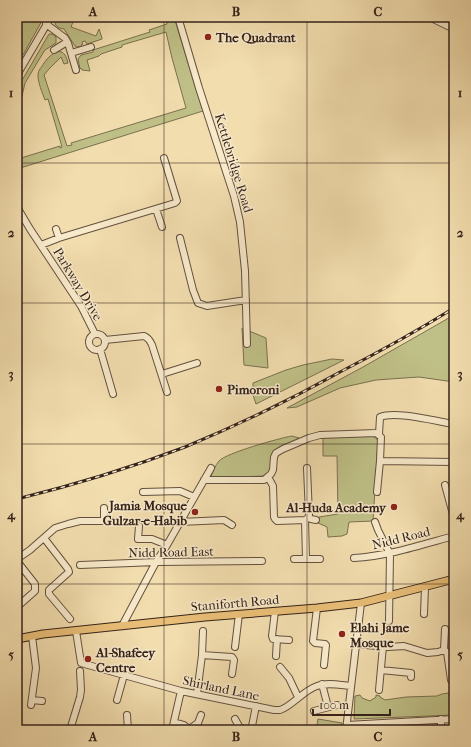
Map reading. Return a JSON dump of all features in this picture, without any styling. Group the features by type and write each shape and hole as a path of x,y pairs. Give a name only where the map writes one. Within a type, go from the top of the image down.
{"main road":[{"name":"Staniforth Road","path":"17,639 122,626 360,603 454,579"}],"street":[{"path":"17,75 51,17"},
{"name":"Kettlebridge Road","path":"178,17 234,196 240,222 246,300 247,344"},
{"path":"429,17 454,29"},
{"path":"46,24 61,35 67,42 76,70"},
{"path":"54,50 67,42"},
{"path":"71,54 91,48"},
{"name":"Parkway Drive","path":"41,245 59,238 175,203 177,201 164,158"},
{"name":"Parkway Drive","path":"17,207 81,306 95,334"},
{"path":"156,209 162,227"},
{"name":"Parkway Drive","path":"56,229 59,238"},
{"path":"180,238 193,290 198,303 207,306 246,300"},
{"name":"Parkway Drive","path":"105,340 103,336 95,334 90,338 90,343 93,348 100,349 113,394"},
{"path":"100,349 104,347 105,340 144,336 150,340 168,392"},
{"path":"162,374 197,363"},
{"path":"377,492 381,437 379,434 380,417 386,415 409,416 448,423 453,426 454,462 380,461"},
{"path":"204,480 264,480 273,470 273,462 276,454 283,449 308,438 320,435 379,434"},
{"path":"122,626 156,562 211,468"},
{"path":"306,559 307,468"},
{"path":"268,477 273,486 274,517 272,520 316,520"},
{"path":"445,485 454,518"},
{"path":"143,492 180,491 194,497"},
{"path":"104,508 104,521"},
{"path":"180,522 224,520 232,525"},
{"path":"17,607 35,591 35,584 17,560 56,528 80,521 112,521"},
{"path":"375,522 390,554 390,621"},
{"path":"139,526 138,539 152,539 167,545"},
{"name":"Nidd Road","path":"354,558 390,554 454,536"},
{"path":"44,538 69,572 49,590 49,594 70,619"},
{"path":"294,560 320,559"},
{"name":"Nidd Road East","path":"80,565 156,562 262,561"},
{"path":"424,614 425,586"},
{"path":"360,603 347,727 454,719"},
{"path":"317,608 313,641 326,646 324,665"},
{"path":"274,611 273,639 289,640"},
{"path":"235,646 239,614"},
{"name":"Shirland Lane","path":"76,631 81,663 181,691 274,710 281,710 308,690 322,684"},
{"path":"197,694 202,655 203,631"},
{"path":"447,633 444,650 447,652 451,680"},
{"path":"32,636 36,668 32,702 42,701"},
{"path":"276,656 277,639"},
{"path":"356,644 388,647 404,646 427,653 444,650"},
{"path":"379,690 383,646"},
{"path":"202,655 232,658 234,660 232,674"},
{"path":"280,667 289,678 298,698"},
{"path":"381,670 411,673 411,677"},
{"path":"70,730 80,697 85,690 80,671"},
{"path":"117,700 124,675"},
{"path":"328,707 322,684 351,686"},
{"path":"172,730 181,691"},
{"path":"314,711 337,705"},
{"path":"235,719 240,728 253,729 252,726 256,706"},
{"path":"121,728 128,729 127,715"},
{"path":"174,722 184,725 190,730 198,723 201,715"},
{"path":"440,730 441,719"}],"green space":[{"path":"17,17 44,17 17,66 17,27 21,21 17,19"},
{"path":"59,17 75,17 71,27 96,36 99,29 102,39 87,44 85,41 82,42 82,46 75,46 64,29 59,28 55,24"},
{"path":"165,17 174,17 203,111 17,169 17,146 21,158 60,146 60,148 62,147 48,99 45,100 39,84 38,75 39,70 44,63 54,53 64,53 68,63 64,64 61,57 44,75 67,146 72,145 71,143 186,108 166,32 122,45 122,47 87,60 90,71 80,69 78,59 81,55 150,32 149,30 167,24"},
{"path":"49,34 56,37 56,43 43,53 25,83 22,96 19,96 17,102 17,89"},
{"path":"454,315 454,382 419,377 376,380 340,388 297,407 287,408 363,367"},
{"path":"242,328 266,338 268,368 244,365"},
{"path":"332,359 344,360 256,404 253,395 253,383 286,370"},
{"path":"292,436 299,438 277,448 274,451 271,457 270,469 267,474 263,476 210,478 219,461 224,458 254,446"},
{"path":"372,436 378,441 373,521 349,522 347,534 328,537 327,527 318,523 319,517 338,514 337,456 323,456 323,438"},
{"path":"448,693 450,697 454,697 454,715 354,719 355,696 360,695 362,698 370,701 376,697 376,695 385,700 406,697 437,696"},
{"path":"318,719 342,723 342,730 316,730"}],"railway":[{"path":"17,499 123,469 205,439 264,412 398,341 454,308"}],"place":[{"name":"The Quadrant","path":"208,37"},
{"name":"Pimoroni","path":"219,389"},
{"name":"Al-Huda Academy","path":"394,507"},
{"name":"Jamia Mosque Gulzar-e-Habib","path":"195,512"},
{"name":"Elahi Jame Mosque","path":"342,634"},
{"name":"Al-Shafeey Centre","path":"88,659"}]}
